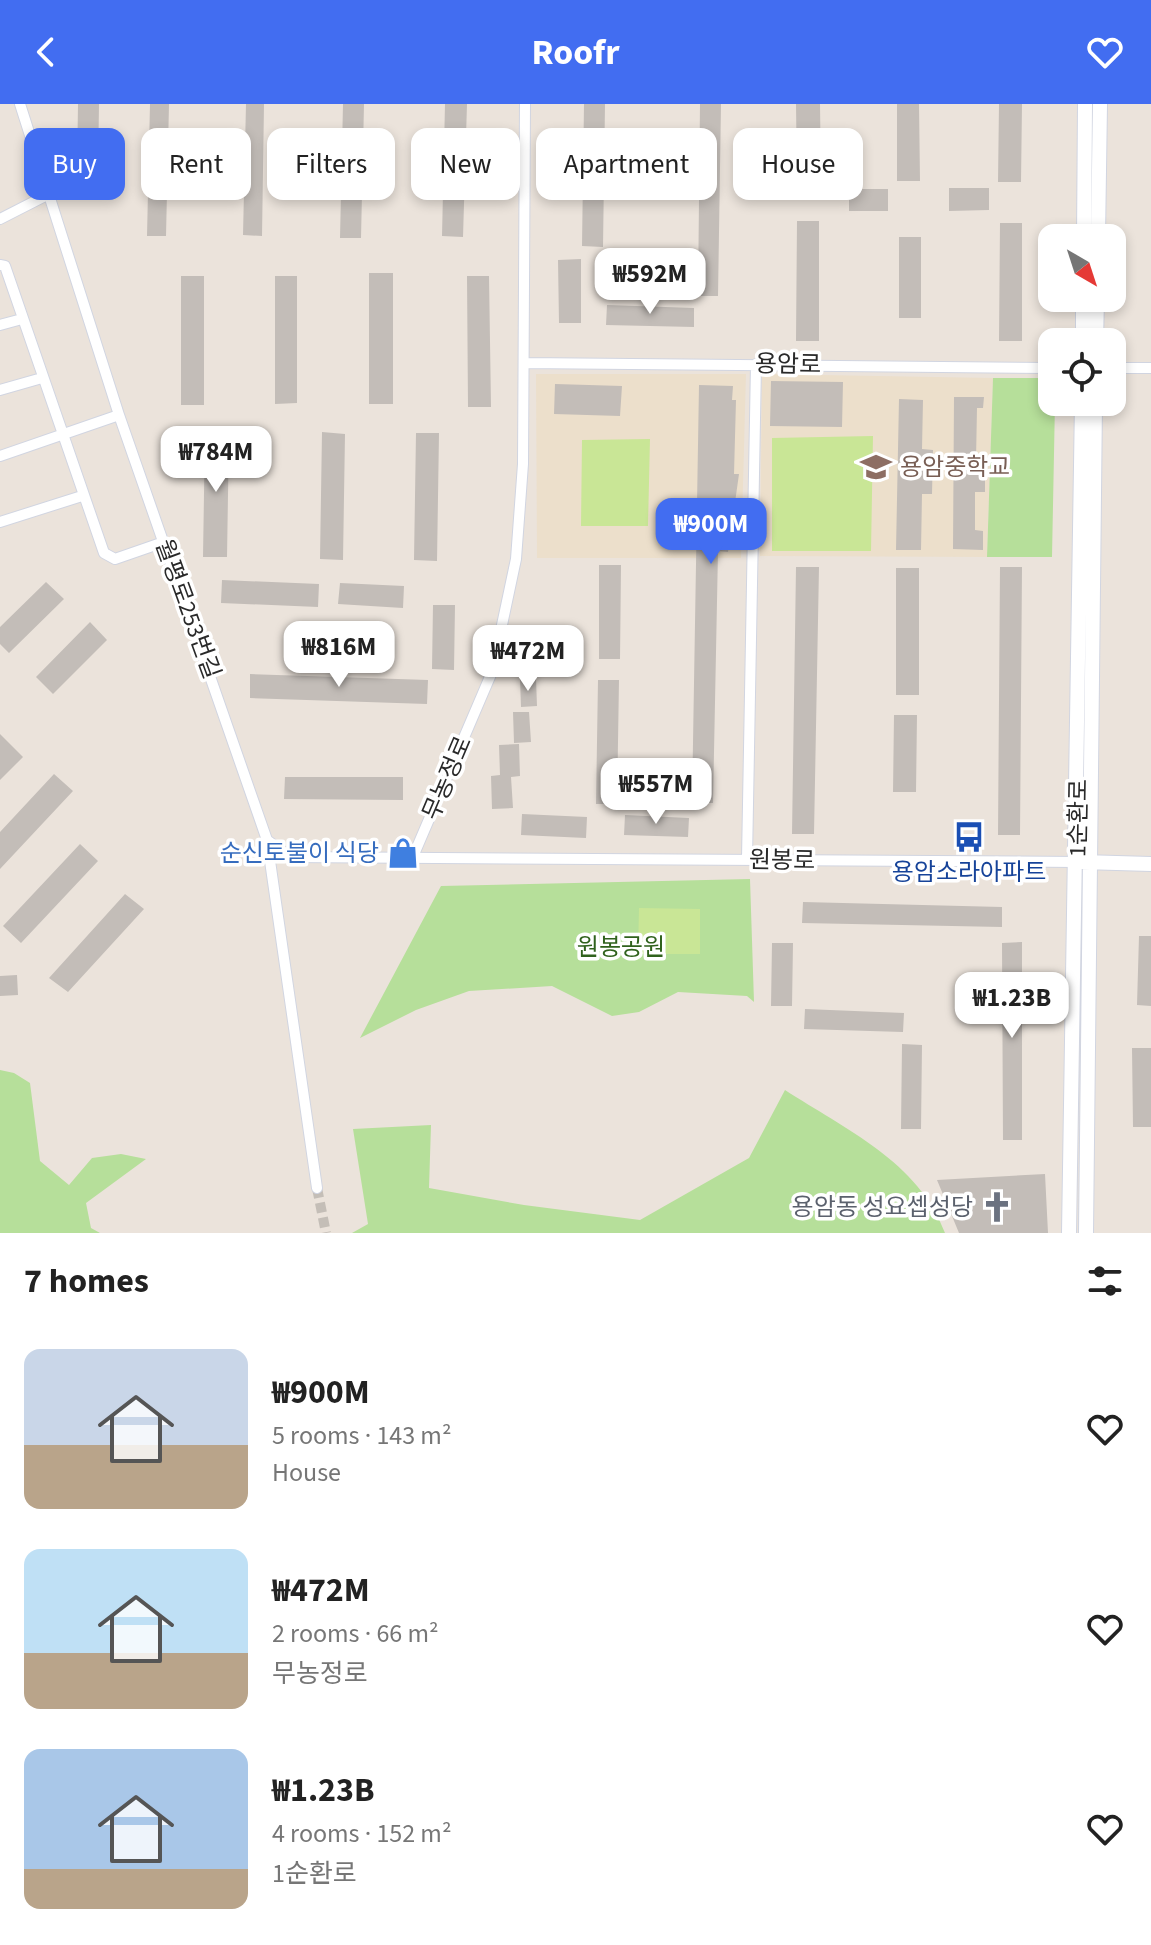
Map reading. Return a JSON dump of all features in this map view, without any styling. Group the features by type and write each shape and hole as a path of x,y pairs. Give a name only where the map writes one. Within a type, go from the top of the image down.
{"street":[{"name":"월평로253번길","path":"20,104 28,128"},
{"name":"무농정로","path":"412,859 492,672 516,559 524,363 525,104"},
{"path":"1084,224 1085,104"},
{"path":"1098,224 1100,104"},
{"path":"0,219 37,200"},
{"name":"월평로253번길","path":"51,200 119,415 267,840"},
{"path":"0,265 5,266 104,553 115,559 164,542"},
{"path":"0,325 22,319"},
{"name":"용암로","path":"524,363 1038,368"},
{"path":"747,859 756,364"},
{"path":"1126,368 1151,368"},
{"path":"0,390 42,378"},
{"path":"0,456 119,415"},
{"name":"1순환로","path":"1082,416 1086,1233"},
{"name":"1순환로","path":"1069,1233 1084,862 1095,416"},
{"path":"0,522 82,496"},
{"path":"267,840 290,857 412,859"},
{"path":"267,840 317,1188"},
{"name":"원봉로","path":"412,859 1151,864"}],"shaded area":[{"path":"536,374 746,374 741,558 537,558"},
{"name":"용암중학교","path":"762,374 993,378 987,557 760,556"}],"green space":[{"path":"993,378 1038,378 1038,416 1055,416 1052,557 987,557"},
{"path":"873,436 871,551 772,551 772,438"},
{"path":"650,439 648,526 581,526 582,440"},
{"name":"원봉공원","path":"750,879 754,1002 747,996 678,992 639,1012 612,1016 552,986 469,991 416,1010 360,1038 441,886"},
{"path":"639,908 700,909 700,954 638,954"},
{"path":"0,1070 14,1073 30,1083 40,1161 69,1185 92,1158 121,1154 146,1159 86,1203 91,1228 100,1233 0,1233"},
{"path":"785,1090 855,1134 899,1167 933,1208 945,1233 352,1233 368,1224 353,1129 431,1125 429,1188 524,1205 640,1220 749,1158"}],"building":[{"path":"78,104 99,104 99,128 78,128"},
{"path":"150,104 169,104 168,128 149,128"},
{"path":"246,104 264,104 262,236 243,235 244,200 251,200 251,128 245,128"},
{"path":"343,104 364,104 363,128 342,128"},
{"path":"445,104 467,104 466,128 444,128"},
{"path":"584,104 605,104 605,128 584,128"},
{"path":"700,104 721,104 718,296 698,296 699,200 717,200 717,128 700,128"},
{"path":"796,104 820,104 820,128 796,128"},
{"path":"897,104 919,104 920,181 897,181"},
{"path":"999,104 1022,104 1021,182 998,182"},
{"path":"949,188 989,188 989,210 949,211"},
{"path":"863,189 888,189 888,211 849,211 849,200 863,200"},
{"path":"148,200 167,200 166,236 147,236"},
{"path":"341,200 362,200 361,238 340,238"},
{"path":"443,200 464,200 463,237 442,236"},
{"path":"583,200 604,200 603,247 582,246"},
{"path":"797,221 819,221 819,341 796,341"},
{"path":"1000,223 1022,223 1022,341 999,341"},
{"path":"899,237 921,237 921,318 899,318"},
{"path":"581,259 581,323 559,323 558,260"},
{"path":"369,273 393,273 393,404 369,404"},
{"path":"181,276 204,276 204,405 181,405"},
{"path":"275,276 297,276 297,403 275,404"},
{"path":"467,276 489,276 491,407 468,407"},
{"path":"607,305 694,308 694,327 606,325"},
{"path":"771,381 843,382 842,427 770,426"},
{"path":"555,384 622,386 620,416 554,414"},
{"path":"699,385 733,386 732,400 736,400 734,474 739,474 728,552 718,551 713,803 692,803"},
{"path":"954,397 984,397 983,408 977,408 976,460 985,460 985,492 975,492 975,530 983,531 983,550 953,549"},
{"path":"899,399 923,400 922,449 933,450 932,494 922,494 921,550 896,550"},
{"path":"205,431 229,432 227,557 203,557"},
{"path":"322,432 345,434 343,560 320,559"},
{"path":"416,433 439,433 437,561 414,560"},
{"path":"599,565 621,565 620,659 599,659"},
{"path":"796,567 819,567 814,834 792,834"},
{"path":"1000,567 1022,567 1020,835 998,835"},
{"path":"896,568 919,568 919,695 896,695"},
{"path":"222,580 319,584 318,607 221,603"},
{"path":"46,582 64,599 9,653 0,644 0,627"},
{"path":"340,583 404,586 403,608 338,604"},
{"path":"433,605 455,605 454,670 432,669"},
{"path":"90,622 107,640 53,694 36,677"},
{"path":"250,674 428,680 427,704 250,698"},
{"path":"520,679 536,679 537,706 521,707"},
{"path":"598,680 619,680 617,804 596,804"},
{"path":"513,712 529,712 531,742 514,743"},
{"path":"894,715 917,715 916,792 893,792"},
{"path":"0,734 23,757 0,780"},
{"path":"519,744 520,776 511,777 513,808 492,809 491,776 500,775 499,745"},
{"path":"54,774 73,791 0,869 0,832"},
{"path":"285,777 403,777 403,800 284,799"},
{"path":"522,814 587,817 586,838 521,835"},
{"path":"625,815 689,818 688,837 624,835"},
{"path":"80,844 98,861 21,943 3,926"},
{"path":"125,894 144,909 68,992 49,978"},
{"path":"803,902 1002,907 1002,927 802,923"},
{"path":"1139,936 1151,936 1151,1006 1137,1005"},
{"path":"1022,942 1022,1140 1003,1140 1002,943"},
{"path":"772,943 793,943 792,1006 771,1006"},
{"path":"17,975 18,995 0,996 0,976"},
{"path":"805,1009 904,1013 903,1032 804,1029"},
{"path":"902,1044 922,1045 921,1129 901,1129"},
{"path":"1132,1048 1151,1048 1151,1127 1133,1127"},
{"name":"용암동 성요셉성당","path":"1045,1174 1048,1233 959,1233 937,1180"}],"tunnel":[{"path":"317,1188 326,1233"}],"place":[{"name":"용암중학교","path":"876,467"},
{"name":"용암소라아파트","path":"969,837"},
{"name":"순신토불이 식당","path":"403,853"},
{"name":"용암동 성요셉성당","path":"997,1207"}]}
